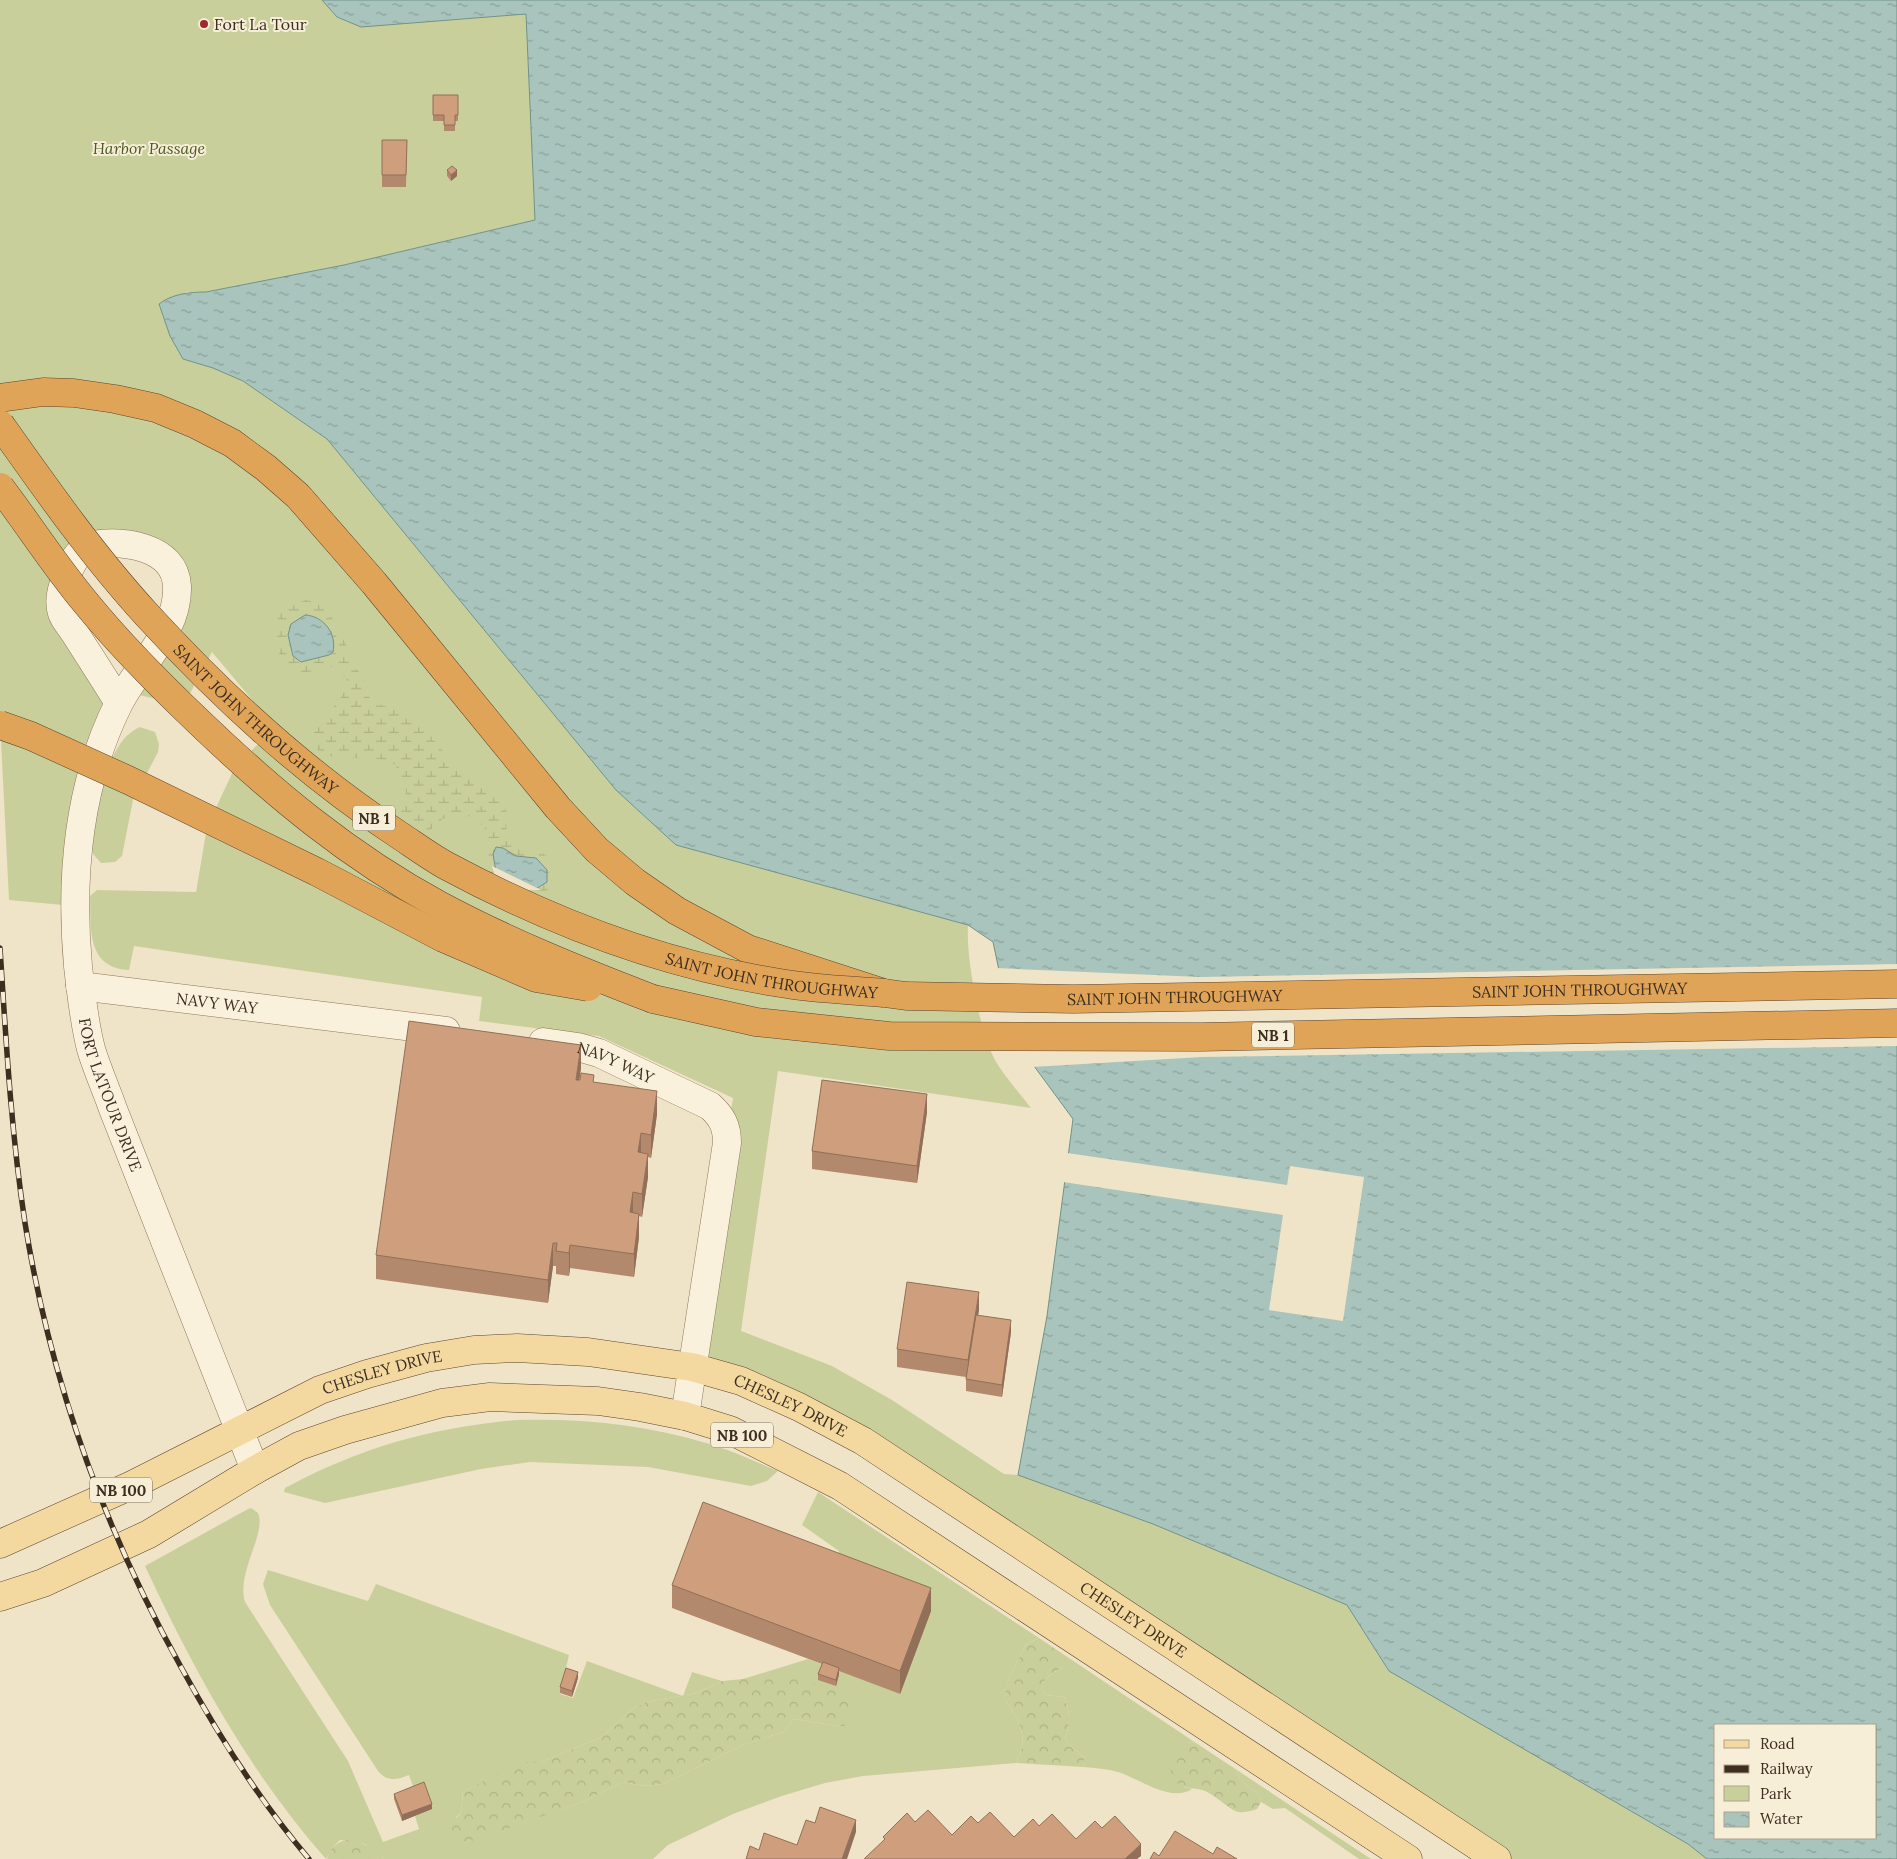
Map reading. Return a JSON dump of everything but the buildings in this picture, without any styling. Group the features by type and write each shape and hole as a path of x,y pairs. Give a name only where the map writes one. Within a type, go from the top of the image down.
{"highway":[{"path":"0,398 43,392 74,393 115,399 156,408 195,424 232,443 266,468 298,496 374,583 558,808 597,850 635,882 677,911 748,948 884,993"},
{"name":"SAINT JOHN THROUGHWAY","path":"0,424 52,498 148,616 198,667 274,739 322,779 362,810 443,864 521,902 588,930 649,952 714,970 781,984 906,996 1073,998 1897,984"},
{"name":"NB 1","path":"0,487 86,603 164,688 247,768 298,811 385,873 439,905 542,956 653,999 756,1022 889,1036 1201,1037 1897,1023"},
{"path":"0,725 31,736 128,780 317,872 443,938 536,978 653,999"}],"main road":[{"name":"CHESLEY DRIVE","path":"0,1544 132,1485 320,1390 426,1358 474,1350 517,1348 588,1352 692,1367 741,1382 799,1406 863,1441 1497,1859"},
{"name":"NB 100","path":"1,1593 43,1583 149,1534 255,1470 299,1446 345,1430 442,1403 490,1397 590,1401 685,1416 730,1430 840,1486 1408,1859"}],"street":[{"name":"FORT LATOUR DRIVE","path":"119,703 62,613 61,588 74,559 90,545 115,544 142,547 158,554 173,568 177,584 176,606 163,636 119,703 106,730 88,786 82,818 74,906 80,986 91,1049 112,1109 255,1470"},
{"name":"NAVY WAY","path":"80,986 471,1034"},
{"name":"NAVY WAY","path":"520,1040 578,1047 599,1053 710,1106 721,1116 727,1128 727,1142 685,1416"}],"green space":[{"name":"Harbor Passage","path":"0,0 322,0 337,17 361,27 526,14 535,220 344,265 206,292 186,292 162,315 183,359 213,368 243,381 327,439 616,790 676,845 968,925 971,974 988,1045 1002,1071 1031,1108 778,1071 741,1331 832,1366 892,1400 1004,1474 1018,1475 1153,1524 1347,1605 1389,1671 1688,1844 1707,1859 1497,1859 863,1441 692,1367 733,1098 599,1036 479,1021 482,997 134,946 129,970 115,968 105,962 98,954 91,933 90,896 97,890 196,892 207,827 235,767 275,727 212,652 186,701 156,699 126,692 143,664 173,568 90,545 61,588 119,703 74,906 9,900 0,721"},
{"path":"306,600 316,603 324,609 338,627 355,669 363,676 368,696 376,703 407,714 427,732 462,771 499,798 506,810 506,833 512,844 518,848 545,855 550,859 552,877 547,891 534,898 495,881 488,871 488,838 485,830 480,823 470,817 463,814 451,815 440,821 425,835 405,825 399,815 405,802 405,786 398,770 392,763 383,760 335,757 324,754 317,748 313,739 314,733 341,698 347,681 339,668 328,667 297,673 289,670 283,664 278,645 278,615 289,606","holes":["299,617 326,625 333,639 325,656 306,661 293,656 289,635 292,625","513,855 532,857 494,864"]},
{"path":"140,727 155,732 159,744 158,752 133,800 122,856 115,862 101,863 93,854 91,844 105,778 118,747 128,735"},
{"path":"516,1420 588,1421 659,1431 715,1446 778,1471 767,1481 751,1486 648,1467 530,1462 481,1469 325,1503 284,1492 285,1488 341,1461 397,1442 454,1428"},
{"path":"818,1492 1039,1638 1025,1645 1009,1678 1005,1692 1005,1700 1018,1722 1022,1735 1022,1749 1016,1763 863,1776 825,1783 733,1814 668,1845 653,1859 383,1859 365,1844 340,1840 326,1859 272,1791 225,1719 183,1644 145,1566 248,1509 251,1508 258,1513 260,1521 258,1531 244,1579 243,1591 245,1602 348,1761 383,1842 419,1829 415,1816 432,1809 415,1792 409,1775 392,1779 381,1775 378,1771 270,1605 263,1584 268,1570 368,1601 376,1584 569,1655 560,1694 573,1698 587,1661 682,1696 646,1702 632,1709 602,1737 541,1762 519,1763 463,1792 461,1813 456,1817 464,1843 585,1801 622,1782 644,1786 663,1784 745,1744 783,1732 794,1719 844,1727 843,1691 775,1679 743,1679 808,1659 900,1694 838,1556 839,1551 802,1525"},
{"path":"1039,1638 1063,1654 1063,1666 1046,1679 1042,1686 1042,1691 1046,1695 1064,1697 1068,1707 1069,1718 1065,1738 1068,1744 1085,1758 1083,1767 1016,1763 1022,1749 1022,1735 1018,1722 1005,1700 1005,1692 1009,1678 1025,1645"},
{"path":"1063,1654 1196,1743 1188,1742 1184,1787 1192,1789 1184,1793 1165,1792 1118,1772 1083,1767 1085,1758 1068,1744 1065,1738 1069,1718 1068,1707 1064,1697 1046,1695 1042,1691 1042,1686 1046,1679 1063,1666"},
{"path":"692,1672 722,1681 697,1693 683,1695"},
{"path":"798,1679 843,1691 849,1694 850,1698 851,1707 848,1719 844,1727 794,1719 783,1732 745,1744 663,1784 644,1786 622,1782 585,1801 481,1838 464,1843 453,1841 450,1824 461,1813 463,1792 519,1762 541,1762 602,1737 632,1709 646,1702 697,1693 722,1681"},
{"path":"1188,1742 1196,1743 1237,1770 1240,1779 1260,1796 1261,1802 1257,1809 1238,1812 1205,1791 1178,1784 1173,1777 1171,1769 1173,1751 1174,1747"},
{"path":"1237,1770 1371,1859 1359,1859 1285,1808 1273,1809 1261,1802 1260,1796 1240,1779"},
{"path":"351,1839 373,1848 383,1859 327,1859 336,1845"}],"water":[{"path":"322,0 1897,0 1897,1859 1707,1859 1688,1844 1389,1671 1347,1605 1153,1524 1018,1475 1047,1316 1073,1119 1034,1066 1004,994 993,942 968,925 676,845 616,790 327,439 243,381 213,368 183,359 170,336 159,304 175,296 206,292 344,265 535,220 526,14 361,27 337,17"},
{"path":"305,615 318,619 328,627 334,645 333,652 329,655 301,662 293,656 288,635 291,624"},
{"path":"496,847 503,848 516,856 536,858 547,870 547,882 536,889 496,872 493,854"}],"pier":[{"path":"492,866 541,890 523,890 494,874"},
{"path":"1897,964 1897,1046 1202,1057 1032,1067 1001,994 996,968 1200,977"},
{"path":"1067,1153 1287,1185 1290,1166 1364,1177 1343,1321 1269,1310 1283,1215 1063,1182"}],"railway":[{"path":"0,948 7,1051 20,1189 36,1281 65,1395 104,1507 153,1615 181,1667 240,1766 273,1814 309,1859"}],"place":[{"name":"Fort La Tour","path":"204,24"}]}
